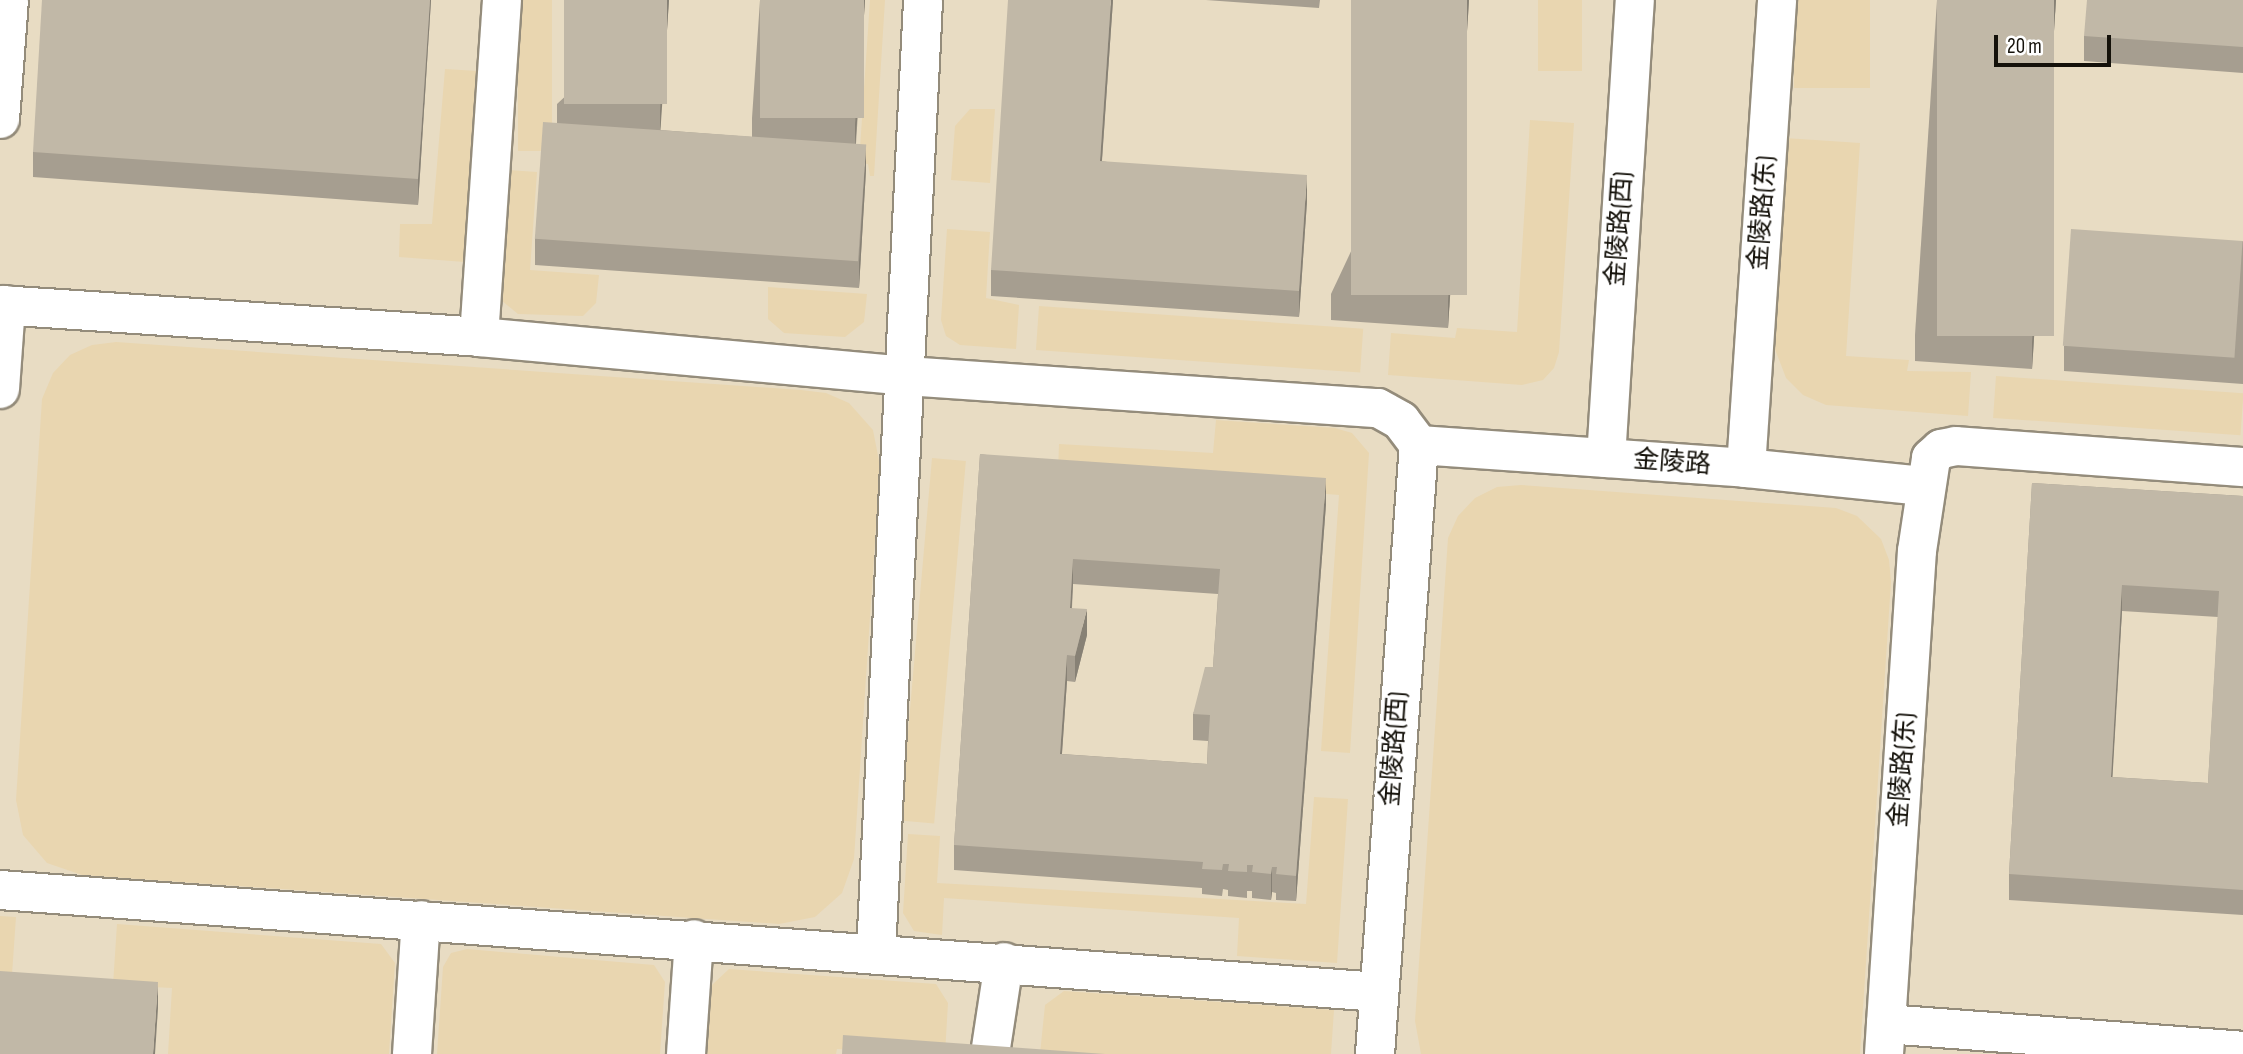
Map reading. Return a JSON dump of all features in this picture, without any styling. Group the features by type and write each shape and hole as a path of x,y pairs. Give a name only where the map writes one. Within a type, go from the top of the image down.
{"street":[{"path":"0,118 9,0"},
{"path":"479,337 502,0"},
{"path":"876,952 923,0"},
{"name":"金陵路(西)","path":"1606,458 1635,0"},
{"name":"金陵路(东)","path":"1746,468 1777,0"},
{"path":"0,390 3,305 479,337 906,376 1378,408 1401,421 1419,445"},
{"name":"金陵路(西)","path":"1375,1054 1419,445"},
{"name":"金陵路","path":"1419,445 1746,468 1924,486"},
{"name":"金陵路(东)","path":"1885,1039 1924,486 1934,455 1956,446 2243,467"},
{"path":"0,890 876,952 1379,992"},
{"path":"412,1054 421,920"},
{"path":"686,1054 694,939"},
{"path":"990,1054 1004,962"},
{"path":"1885,1039 2243,1051"}],"shaded area":[{"path":"0,0 2243,0 2243,1054 0,1054"},
{"path":"518,0 552,0 552,151 518,151"},
{"path":"870,0 885,0 874,176 870,176 868,164 859,163"},
{"path":"1538,0 1582,0 1582,71 1538,71"},
{"path":"1794,0 1870,0 1870,88 1794,88"},
{"path":"445,69 478,71 465,262 399,257 400,224 432,224"},
{"path":"970,109 995,109 990,183 951,180 955,126"},
{"path":"1530,120 1574,123 1559,352 1554,368 1543,380 1522,385 1388,375 1391,333 1455,338 1457,328 1517,332"},
{"path":"1785,138 1860,143 1846,356 1909,360 1907,371 1971,372 1968,416 1826,405 1803,395 1786,378 1773,344"},
{"path":"507,170 537,172 530,270 599,275 596,303 583,316 518,314 501,300"},
{"path":"947,229 990,232 986,298 1019,305 1016,349 960,345 946,336 941,320"},
{"path":"768,287 867,294 864,322 845,337 784,333 768,319"},
{"path":"1039,306 1363,329 1360,373 1036,350"},
{"path":"116,342 801,390 826,393 849,403 873,430 880,466 854,859 842,893 815,917 779,924 82,875 47,863 23,835 16,800 42,399 53,373 70,355 92,345"},
{"path":"1996,376 2243,393 2240,435 1993,418"},
{"path":"1216,420 1335,428 1352,433 1369,453 1350,753 1321,751 1339,495 1058,472 1059,444 1213,453"},
{"path":"932,458 966,461 934,824 900,821"},
{"path":"1521,485 1836,508 1857,516 1881,539 1889,560 1891,582 1860,1054 1421,1054 1415,1021 1448,538 1458,516 1475,498 1497,487"},
{"path":"1314,797 1348,799 1337,963 1237,956 1239,918 944,898 942,935 914,931 903,913 908,834 940,836 937,883 1306,904"},
{"path":"0,916 16,917 11,989 0,989"},
{"path":"117,924 381,944 395,963 389,1054 168,1054 172,988 113,985"},
{"path":"467,949 654,965 665,982 660,1054 437,1054 443,967 451,953"},
{"path":"729,969 936,984 948,1003 945,1054 837,1049 836,1054 707,1054 712,985"},
{"path":"1064,991 1334,1010 1331,1054 1040,1054 1045,1005"}],"building":[{"path":"42,0 430,0 418,179 33,152"},
{"path":"564,0 667,0 667,104 564,104"},
{"path":"760,0 864,0 864,118 760,118"},
{"path":"1008,0 1111,0 1100,161 1307,175 1299,291 991,270"},
{"path":"1351,0 1467,0 1467,295 1351,295"},
{"path":"1937,0 2054,0 2054,336 1937,336"},
{"path":"2087,0 2243,0 2243,47 2084,36"},
{"path":"543,122 866,145 858,261 535,239"},
{"path":"2071,229 2243,241 2234,358 2063,346"},
{"path":"980,454 1326,478 1296,876 1276,874 1277,867 1272,867 1271,874 1252,872 1253,865 1247,865 1247,872 1228,871 1229,864 1223,864 1222,870 1202,869 1203,862 954,845","holes":["1073,559 1220,569 1213,667 1205,667 1193,714 1210,715 1207,764 1060,754 1067,655 1075,656 1087,609 1070,608"]},
{"path":"2032,483 2243,496 2243,890 2009,874","holes":["2122,585 2219,591 2208,783 2111,777"]},
{"path":"0,971 158,982 153,1054 0,1054"},
{"path":"843,1035 1105,1054 842,1054"}]}
